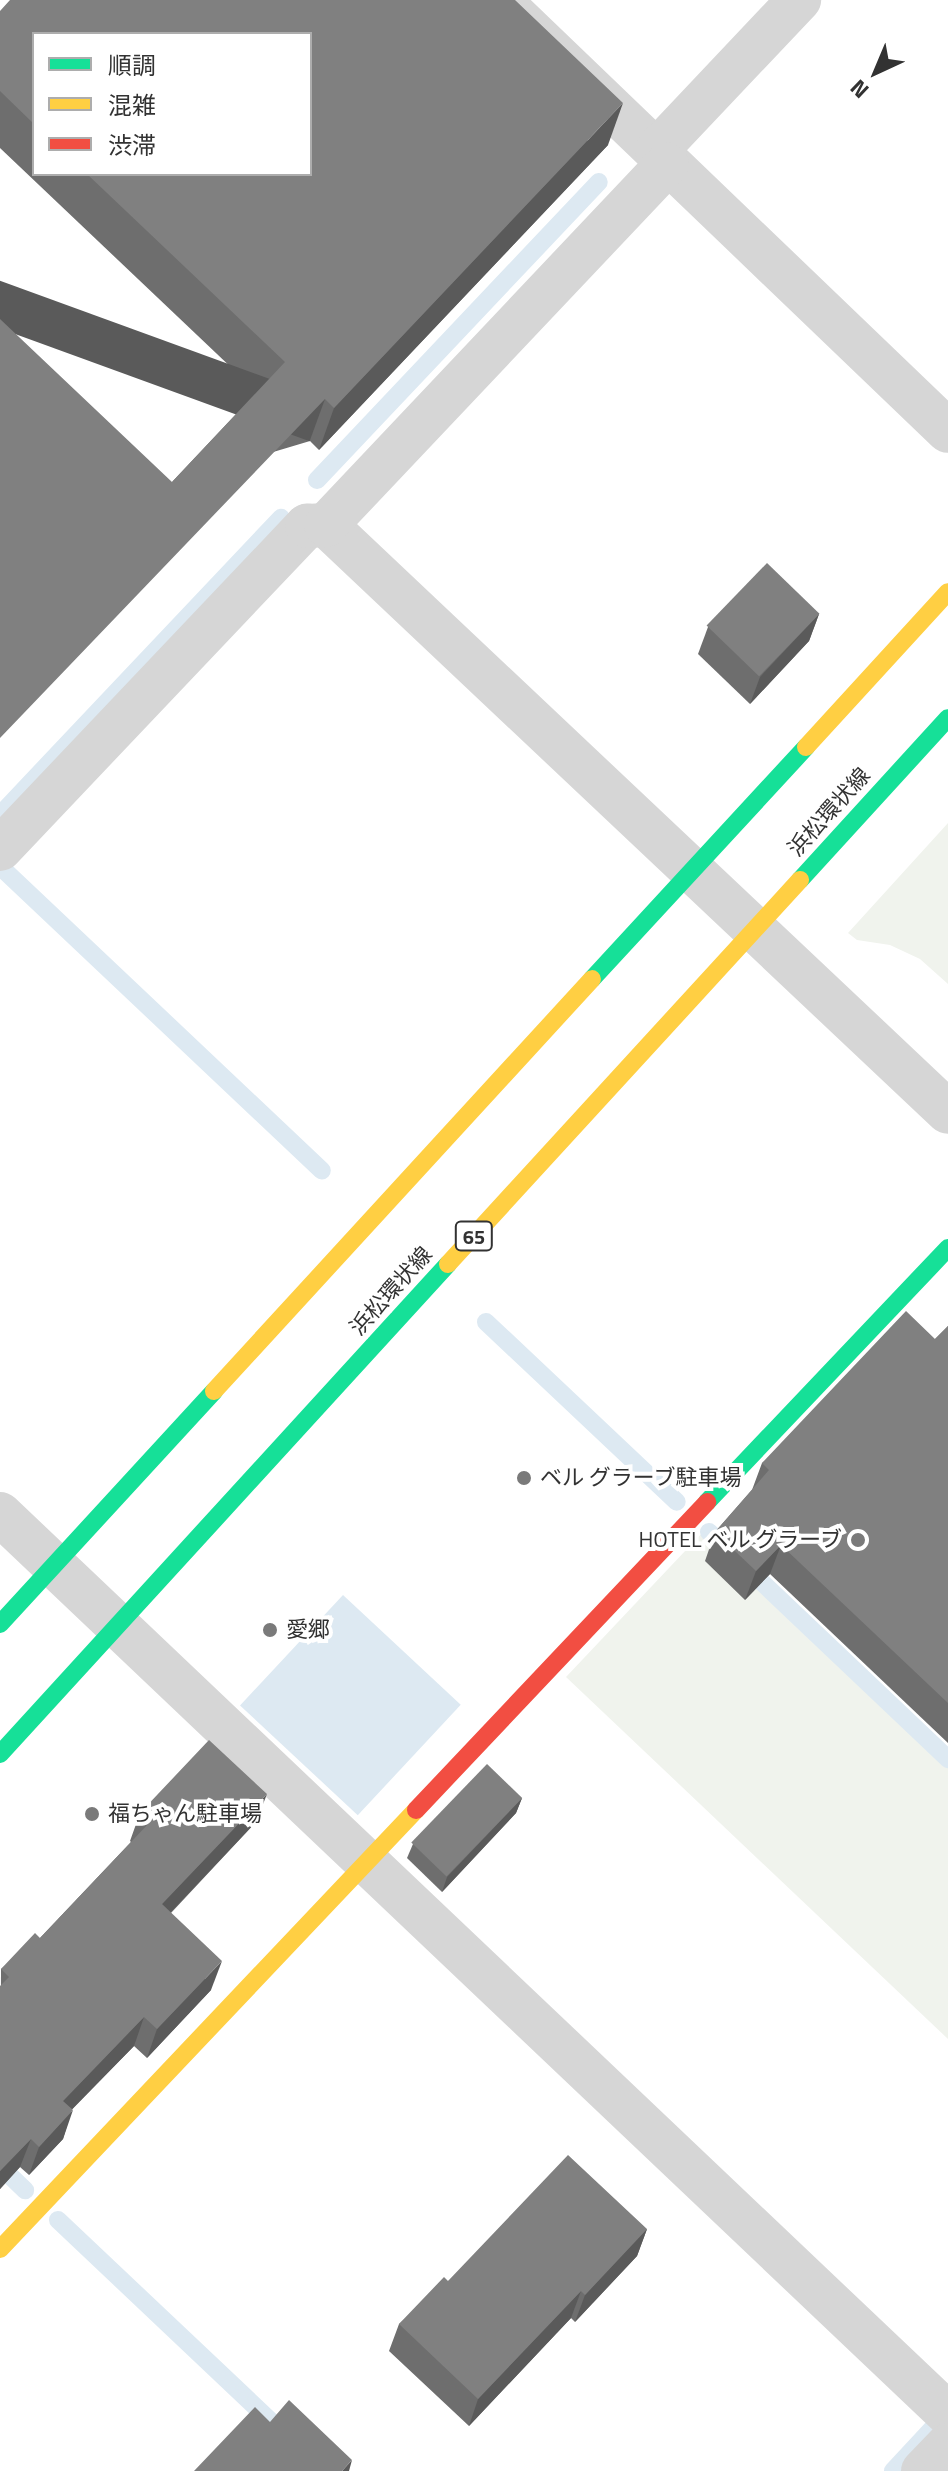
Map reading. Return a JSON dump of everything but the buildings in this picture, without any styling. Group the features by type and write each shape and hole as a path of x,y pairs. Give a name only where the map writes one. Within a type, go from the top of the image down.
{"main road":[{"path":"0,1624 56,1568 948,592"},
{"name":"浜松環状線","path":"0,1754 948,718"},
{"path":"0,2249 948,1248"}],"street":[{"path":"499,0 948,431"},
{"path":"0,849 307,526 326,525 662,157 799,0"},
{"path":"326,525 948,1112"},
{"path":"0,1514 948,2414"},
{"path":"923,2471 948,2445"}],"shaded area":[{"path":"948,823 948,984 920,959 890,945 857,940 848,933"},
{"path":"703,1532 948,1765 948,2039 566,1677"},
{"path":"343,1595 461,1705 358,1815 240,1705"}],"waterway":[{"path":"317,480 599,182"},
{"path":"0,815 281,518"},
{"path":"5,871 322,1171"},
{"path":"486,1322 677,1502"},
{"path":"709,1532 948,1759"},
{"path":"0,2166 25,2190"},
{"path":"58,2220 323,2471"},
{"path":"893,2471 932,2429"}],"traffic: fast":[{"path":"800,880 948,718"},
{"path":"592,979 806,747"},
{"path":"707,1502 948,1248"},
{"path":"0,1754 448,1264"},
{"path":"0,1624 214,1391"}],"traffic: slow":[{"path":"806,747 948,592"},
{"path":"448,1264 800,880"},
{"path":"214,1391 592,979"},
{"path":"0,2249 416,1810"}],"traffic: jam":[{"path":"416,1810 707,1502"}],"place":[{"name":"ベル グラーブ駐車場","path":"524,1478"},
{"name":"HOTEL ベル グラーブ","path":"858,1540"},
{"name":"愛郷","path":"270,1630"},
{"name":"福ちゃん駐車場","path":"92,1814"}]}
